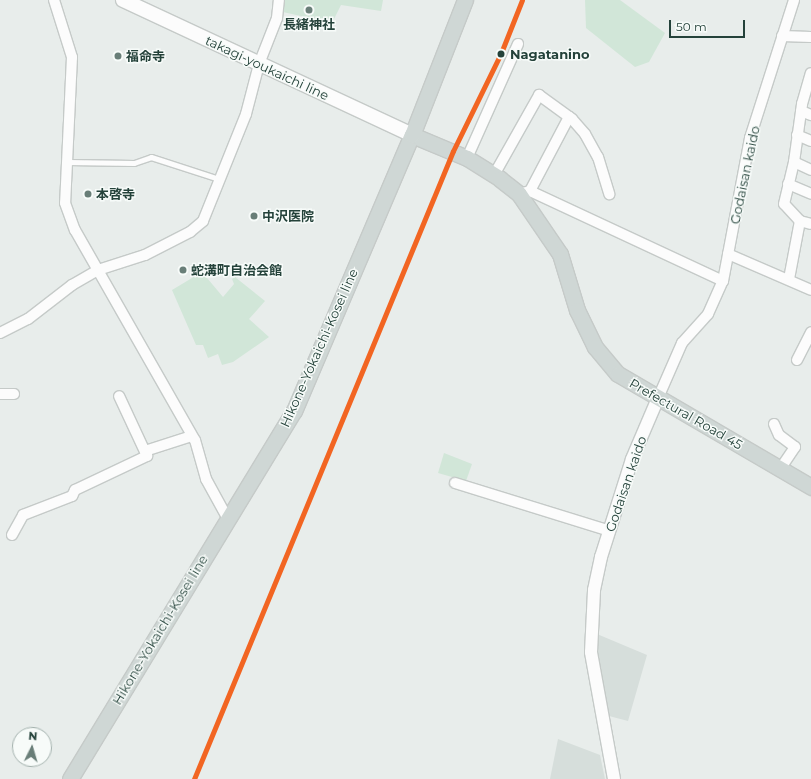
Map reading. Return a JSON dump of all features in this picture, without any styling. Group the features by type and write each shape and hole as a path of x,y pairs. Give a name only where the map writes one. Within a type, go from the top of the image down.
{"main road":[{"name":"takagi-youkaichi line","path":"122,0 412,135"},
{"name":"Hikone-Yokaichi-Kosei line","path":"70,779 294,411 412,135 465,0"},
{"name":"Prefectural Road 45","path":"412,135 467,158 525,193 560,254 577,310 595,347 618,374 811,487"}],"street":[{"path":"54,0 72,57 65,203 75,230 192,436 206,479 228,519"},
{"path":"0,333 28,319 72,285 98,270 145,255 190,232 203,221 246,114 259,64 277,18 279,0"},
{"name":"Godaisan kaido","path":"614,779 591,652 594,590 632,459 682,343 708,314 723,281 750,138 794,0"},
{"path":"782,36 811,37"},
{"path":"467,158 518,44"},
{"path":"811,73 809,88 801,111 794,162 784,204 800,221 811,224"},
{"path":"494,175 539,94 569,116 585,134 598,157 609,194"},
{"path":"801,111 811,115"},
{"path":"569,116 525,193 723,281"},
{"path":"797,135 811,141"},
{"path":"794,162 811,170"},
{"path":"788,184 811,194"},
{"path":"788,280 800,221"},
{"path":"728,254 811,290"},
{"path":"797,360 811,332"},
{"path":"0,394 14,394"},
{"path":"12,535 23,515 72,496 75,490 147,456 119,396"},
{"path":"774,424 778,435 795,447 780,470"},
{"path":"145,451 192,436"},
{"path":"455,483 610,531"}],"lane":[{"path":"66,162 134,163 151,157 219,179"}],"shaded area":[{"path":"597,634 647,655 628,721 609,716 599,666"},
{"path":"558,739 600,755 605,779 550,779"}],"green space":[{"name":"長緒神社","path":"284,0 383,0 381,11 341,5 332,23 283,12"},
{"path":"585,0 620,0 665,33 649,62 635,67 586,28"},
{"path":"202,272 223,297 234,284 232,279 235,277 265,301 249,319 269,337 233,362 222,365 218,354 208,358 203,345 196,345 172,290"},
{"path":"444,453 472,464 466,481 438,473"}],"transit line":[{"path":"194,779 453,151 501,53 522,0"}],"place":[{"name":"長緒神社","path":"309,10"},
{"name":"Nagatanino","path":"501,54"},
{"name":"福命寺","path":"118,56"},
{"name":"本啓寺","path":"88,194"},
{"name":"中沢医院","path":"254,216"},
{"name":"蛇溝町自治会館","path":"183,270"}]}
